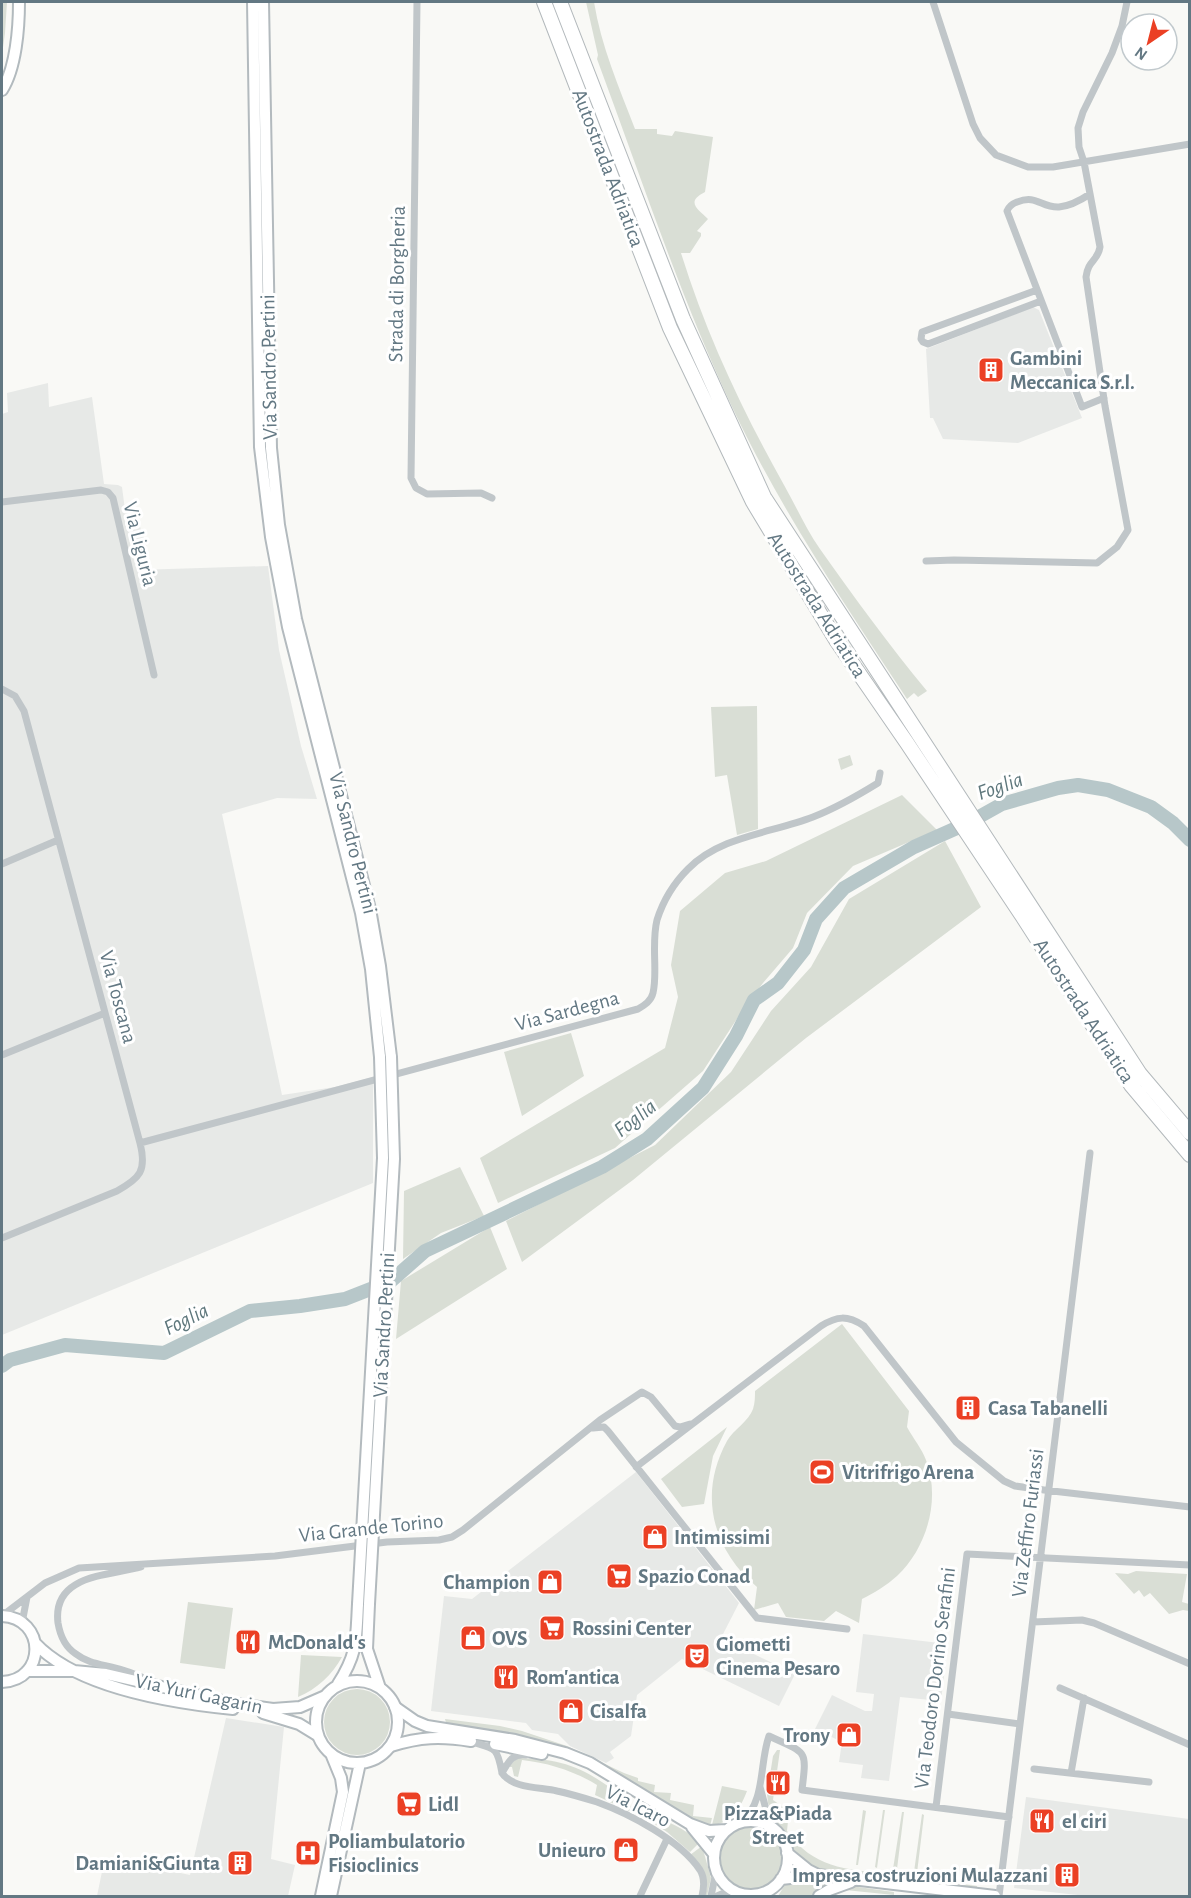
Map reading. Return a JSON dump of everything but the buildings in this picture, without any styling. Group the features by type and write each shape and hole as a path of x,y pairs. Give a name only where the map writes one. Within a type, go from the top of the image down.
{"highway":[{"name":"Autostrada Adriatica","path":"544,2 670,328 753,502 836,640 913,739"},
{"name":"Autostrada Adriatica","path":"560,2 683,319 764,497 913,739 1027,911 1140,1074 1190,1132"},
{"name":"Autostrada Adriatica","path":"1027,911 1131,1084 1190,1155"}],"main road":[{"path":"2,90 13,57 21,2"},
{"name":"Via Sandro Pertini","path":"253,2 260,447 271,537 288,627 361,913 386,1057"},
{"name":"Via Sandro Pertini","path":"262,2 271,448 279,525 296,619 370,909 380,966 386,1057 364,1604 367,1649 380,1688"},
{"name":"Via Sandro Pertini","path":"338,1684 351,1664 364,1604"},
{"path":"2,1616 22,1623"},
{"name":"Via Yuri Gagarin","path":"22,1623 30,1631 35,1643 42,1651 74,1671 104,1684 182,1701 273,1715 299,1724 317,1735"},
{"path":"27,1671 35,1655 35,1643"},
{"name":"Via Yuri Gagarin","path":"4,1683 19,1678 27,1671 74,1671 106,1674 231,1703 273,1709 300,1707 323,1697"},
{"path":"321,1896 343,1792 341,1778 332,1756 317,1735 315,1715 323,1697 338,1684 360,1680 380,1688 389,1696 395,1707 398,1727 391,1746"},
{"path":"395,1707 415,1721 428,1726 531,1744 590,1763 690,1824 709,1831 726,1830 742,1822 752,1821 771,1828 779,1834 787,1853 786,1871 773,1892 751,1895 738,1893 725,1885 716,1872 714,1854 716,1845 726,1830"},
{"path":"332,1756 360,1763 377,1758 391,1746 428,1737 466,1740 543,1754 605,1774"},
{"path":"331,1896 360,1763"},
{"path":"690,1824 714,1854"},
{"path":"787,1853 818,1875"},
{"path":"782,1879 818,1875 994,1896"},
{"path":"819,1896 857,1880"}],"street":[{"name":"Strada di Borgheria","path":"417,2 411,478 416,488 427,494 481,493 492,498"},
{"path":"933,2 973,124 986,146 1002,158 1028,167 1053,167 1190,144"},
{"path":"926,561 1097,563 1117,547 1128,530 1104,398 1086,277 1087,267 1096,257 1100,247 1084,162 1079,147 1078,128 1083,112 1112,53 1122,26 1126,2"},
{"path":"1090,194 1077,202 1059,207 1026,198 1009,207 1008,217 1082,407 1104,398"},
{"path":"1037,290 922,332 921,339 928,344 1041,301"},
{"name":"Via Liguria","path":"2,502 101,490 108,492 112,498 154,675"},
{"name":"Via Toscana","path":"2,689 15,696 24,711 140,1143 143,1165 140,1175 132,1183 117,1191 2,1238"},
{"name":"Via Sardegna","path":"140,1143 638,1009 650,1000 653,991 653,947 657,921 666,899 689,868 712,851 733,842 812,817 843,804 878,783 880,773"},
{"path":"2,864 58,840"},
{"path":"2,1055 105,1013"},
{"name":"Via Zeffiro Furiassi","path":"999,1896 1090,1153"},
{"path":"636,1467 821,1326 833,1318 844,1317 864,1326 956,1442 1004,1481 1015,1486 1049,1491 1190,1507"},
{"name":"Via Grande Torino","path":"2,1616 45,1583 79,1568 275,1556 387,1542 439,1540 452,1537 637,1393 646,1392 675,1426 690,1425"},
{"path":"591,1429 604,1427 757,1618 847,1629"},
{"name":"Via Teodoro Dorino Serafini","path":"936,1808 968,1554 1041,1558"},
{"path":"1041,1558 1190,1565"},
{"name":"Via Grande Torino","path":"154,1563 125,1572 90,1577 76,1583 66,1593 60,1604 59,1630 65,1643 76,1655 164,1687"},
{"path":"22,1623 27,1597"},
{"path":"1033,1622 1082,1620 1094,1623 1190,1664"},
{"path":"1060,1688 1190,1745"},
{"path":"1071,1773 1083,1698"},
{"path":"948,1714 1020,1724"},
{"path":"742,1822 754,1808 764,1754 770,1736 797,1749 804,1755 802,1790 1009,1817"},
{"path":"466,1740 495,1750 499,1755 502,1773"},
{"path":"502,1773 514,1756 543,1754"},
{"path":"1034,1769 1149,1782"},
{"name":"Via Icaro","path":"502,1773 506,1779 523,1785 558,1791 597,1802 623,1813 667,1839 700,1870 703,1878 702,1896"},
{"path":"760,1785 771,1828"},
{"path":"640,1896 667,1839"},
{"path":"711,1896 716,1872"},
{"path":"717,1896 722,1892 738,1893"}],"shaded area":[{"path":"7,2 5,33 2,55 2,3"},
{"path":"586,2 594,2 606,50 635,129 657,129 657,134 672,136 675,131 713,137 705,192 695,202 697,209 708,219 697,231 701,233 701,236 690,253 681,253 691,283 740,401 806,525 820,549 859,603 927,691 918,697 914,693 907,699 838,594 773,486 734,411 679,281 597,59"},
{"path":"1033,307 1039,310 1082,418 1018,443 943,439 933,418 930,418 926,349"},
{"path":"48,383 49,407 92,397 104,484 122,487 125,510 138,521 147,547 147,552 136,554 137,570 268,566 279,650 301,746 317,799 277,798 222,814 282,1095 335,1087 373,1077 373,1183 2,1335 2,414 8,412 7,393"},
{"path":"757,706 758,829 737,835 727,775 715,777 711,707"},
{"path":"850,755 853,765 841,770 838,759"},
{"path":"902,795 937,830 853,866 807,913 793,948 742,1011 703,1071 615,1148 498,1203 480,1158 665,1048 678,997 671,965 680,911 725,873 766,861"},
{"path":"945,841 981,907 806,1038 633,1180 522,1262 506,1221 655,1145 731,1072 771,1011 811,967 849,899"},
{"path":"571,1033 584,1076 522,1116 504,1052"},
{"path":"460,1167 484,1216 441,1233 403,1259 404,1191"},
{"path":"490,1227 507,1269 396,1339 401,1281"},
{"name":"Vitrifrigo Arena","path":"842,1324 909,1411 907,1427 926,1460 932,1491 928,1522 916,1552 889,1583 862,1599 859,1623 836,1611 824,1621 786,1617 778,1603 754,1610 757,1587 729,1556 714,1520 712,1500 713,1481 718,1461 727,1441 751,1413 755,1391"},
{"path":"727,1427 713,1456 704,1504 682,1507 661,1479"},
{"name":"Rossini Center","path":"636,1472 739,1603 721,1638 795,1674 779,1706 682,1659 637,1695 631,1736 610,1752 614,1758 606,1763 570,1746 558,1734 532,1730 526,1723 431,1711 444,1596 472,1599"},
{"path":"1136,1571 1187,1574 1182,1602 1189,1604 1189,1611 1183,1610 1169,1614 1150,1593 1144,1597 1139,1590 1134,1594 1115,1573 1128,1574"},
{"path":"188,1602 233,1608 225,1669 180,1663"},
{"path":"863,1634 948,1644 941,1701 900,1697 889,1781 861,1778 863,1765 839,1762 842,1742 815,1729 832,1695 865,1711 872,1711 874,1694 856,1692"},
{"path":"301,1655 342,1657 323,1681 298,1697"},
{"path":"351,1689 363,1689 381,1698 388,1709 390,1722 388,1735 381,1746 370,1753 351,1755 338,1750 329,1741 324,1728 324,1716 329,1703 338,1694"},
{"path":"226,1718 284,1727 271,1859 295,1865 288,1896 97,1896 105,1857 190,1875"},
{"path":"445,1719 500,1726 567,1746 638,1778 638,1781 655,1785 654,1792 671,1793 670,1800 694,1805 693,1816 712,1818 710,1826 632,1781 580,1755 447,1726"},
{"path":"777,1750 780,1750 773,1800 789,1811 787,1831 808,1853 819,1860 844,1868 887,1874 889,1869 893,1869 902,1812 904,1812 897,1869 903,1871 898,1879 812,1868 795,1854 791,1842 776,1823 768,1803 767,1794 773,1756"},
{"path":"519,1758 551,1761 580,1770 615,1791 630,1803 629,1805 643,1814 642,1817 595,1795 597,1785 561,1768 522,1760 518,1777 514,1776 512,1767 509,1767"},
{"path":"722,1786 747,1791 742,1803 730,1818 725,1822 712,1825"},
{"path":"1026,1797 1189,1819 1189,1896 1087,1896 1014,1888"},
{"path":"863,1810 866,1811 858,1865 856,1865"},
{"path":"883,1810 885,1810 877,1868 875,1867"},
{"path":"647,1812 681,1829 699,1843 690,1852 667,1832 644,1817"},
{"path":"922,1814 924,1815 917,1873 914,1872"},
{"path":"745,1826 757,1826 774,1835 781,1846 783,1858 781,1870 774,1881 757,1890 745,1890 733,1885 724,1876 719,1864 719,1852 724,1840 733,1831"},
{"path":"702,1846 711,1878 707,1896 705,1896 707,1887 690,1855"},
{"path":"904,1876 977,1886 977,1890 901,1879"},
{"path":"802,1880 833,1884 816,1896 778,1896 785,1885"},
{"path":"851,1886 894,1892 894,1895 845,1890 834,1896 825,1896"}],"waterway":[{"name":"Foglia","path":"2,1366 10,1360 65,1345 164,1353 250,1311 345,1299 391,1281 425,1251 602,1167 647,1139 703,1088 736,1036 754,1000 778,983 804,950 816,919 844,888 914,847 968,823 1002,804 1058,788 1078,785 1108,790 1151,807 1173,823 1190,840"}],"place":[{"name":"Gambini Meccanica S.r.l.","path":"991,370"},
{"name":"Casa Tabanelli","path":"968,1408"},
{"name":"Vitrifrigo Arena","path":"822,1472"},
{"name":"Intimissimi","path":"655,1537"},
{"name":"Spazio Conad","path":"619,1576"},
{"name":"Champion","path":"550,1582"},
{"name":"Rossini Center","path":"552,1628"},
{"name":"OVS","path":"473,1638"},
{"name":"McDonald's","path":"248,1642"},
{"name":"Giometti Cinema Pesaro","path":"697,1656"},
{"name":"Rom'antica","path":"506,1677"},
{"name":"Cisalfa","path":"571,1711"},
{"name":"Trony","path":"849,1735"},
{"name":"Pizza&Piada Street","path":"778,1783"},
{"name":"Lidl","path":"409,1804"},
{"name":"el ciri","path":"1042,1821"},
{"name":"Unieuro","path":"626,1850"},
{"name":"Poliambulatorio Fisioclinics","path":"308,1853"},
{"name":"Damiani&Giunta","path":"240,1863"},
{"name":"Impresa costruzioni Mulazzani","path":"1067,1875"}]}
